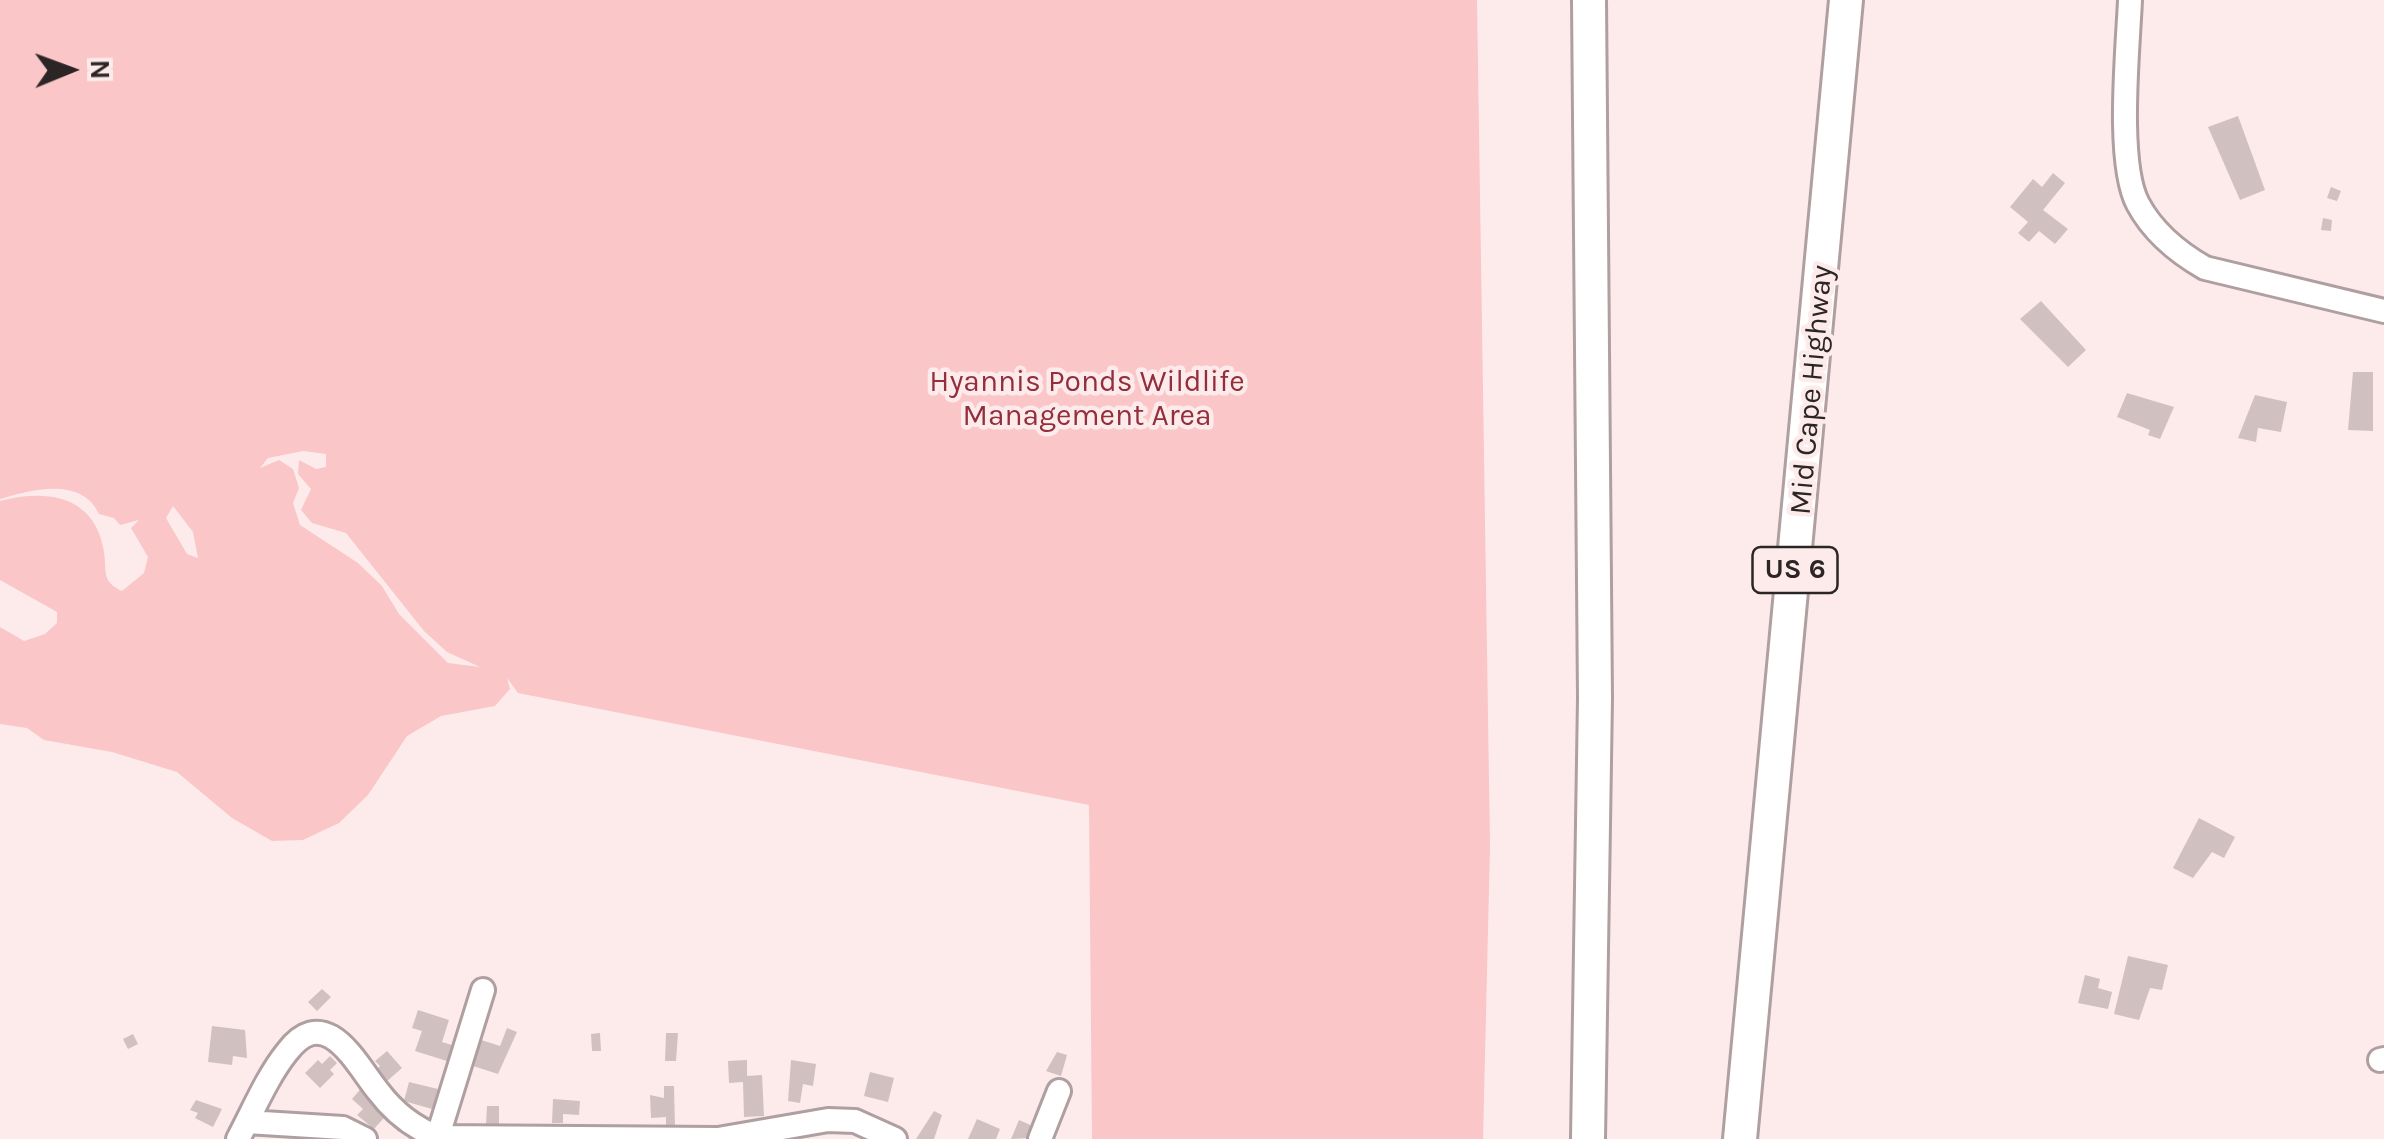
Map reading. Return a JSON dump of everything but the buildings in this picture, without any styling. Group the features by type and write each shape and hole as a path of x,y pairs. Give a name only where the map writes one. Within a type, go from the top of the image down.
{"highway":[{"path":"1588,1139 1595,698 1589,0"},
{"name":"Mid Cape Highway","path":"1740,1139 1846,0"}],"street":[{"path":"2130,0 2127,146 2136,200 2154,228 2180,254 2205,268 2384,311"},
{"path":"437,1138 483,990"},
{"path":"242,1130 287,1052 306,1037 324,1034 337,1038 379,1093 408,1120 437,1138 718,1139 855,1121 895,1139"},
{"path":"1040,1139 1059,1091"},
{"path":"242,1130 344,1128 365,1139"}],"green space":[{"name":"Hyannis Ponds Wildlife Management Area","path":"0,0 1477,0 1490,846 1483,1139 1092,1139 1089,805 518,693 507,678 510,689 495,706 441,716 407,736 368,795 339,823 303,840 272,841 232,818 177,772 112,752 44,740 27,728 0,724 0,627 24,641 45,634 57,623 57,612 0,580 0,501 51,497 80,508 99,533 108,580 122,591 144,573 148,557 131,528 139,520 120,525 114,518 99,514 80,494 54,489 0,499","holes":["303,451 326,454 326,467 316,469 299,460 298,474 311,489 301,510 312,523 346,533 424,631 447,652 480,667 448,663 399,614 382,586 358,563 300,525 293,503 299,488 293,469 279,460 260,468 268,458","173,506 193,532 198,558 187,554 166,518"]}]}
